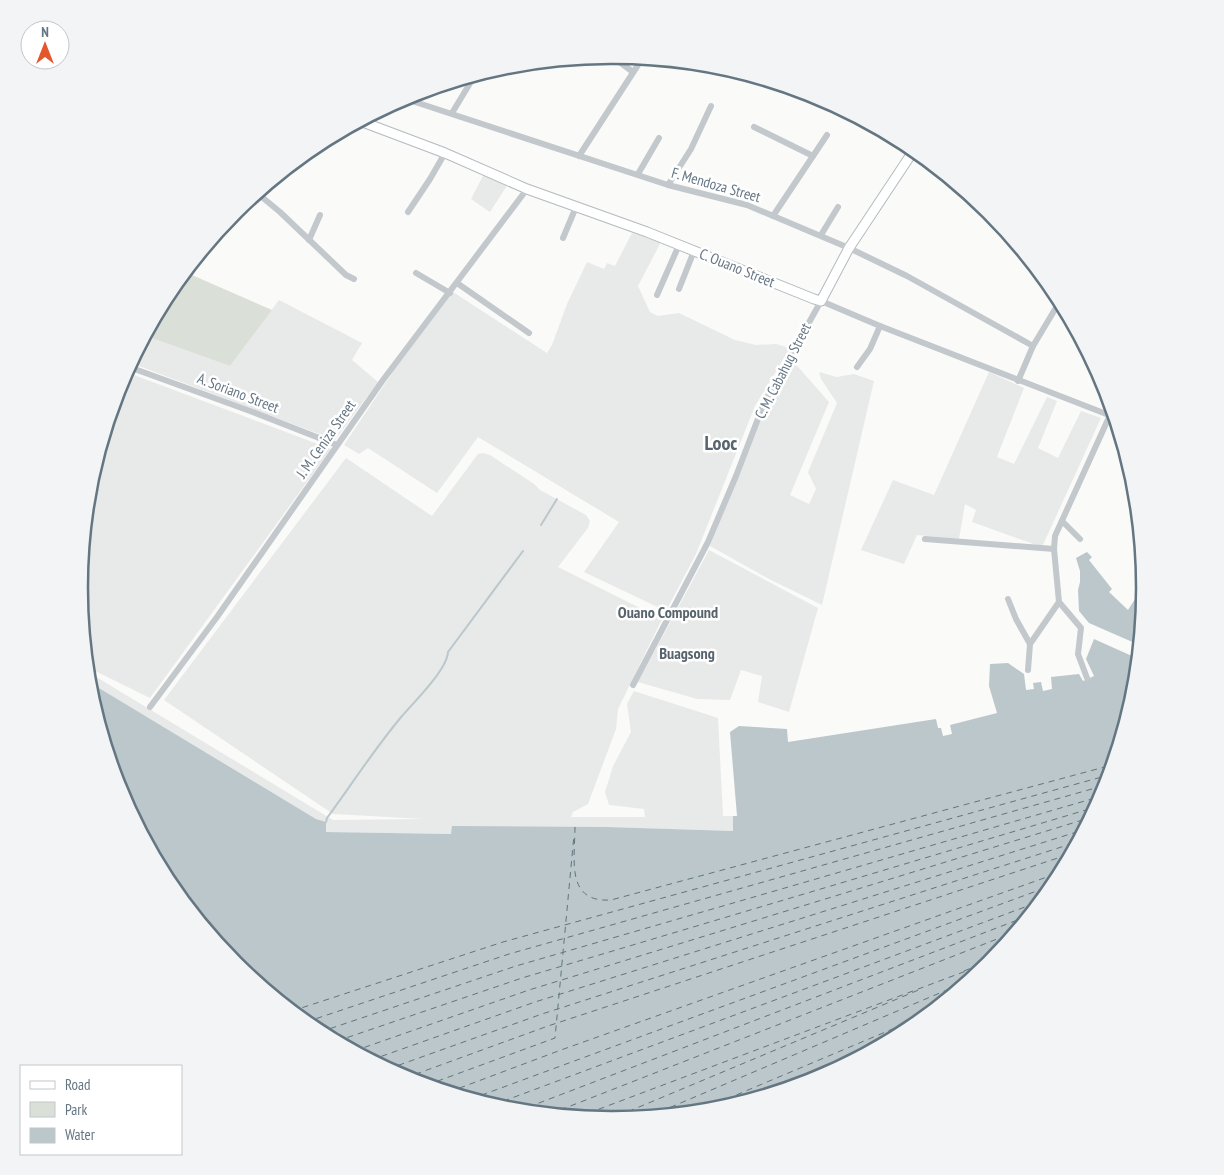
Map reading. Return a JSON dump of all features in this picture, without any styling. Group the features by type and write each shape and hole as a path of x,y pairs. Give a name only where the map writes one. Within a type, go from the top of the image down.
{"street":[{"path":"627,64 635,69"},
{"path":"579,156 639,65"},
{"path":"452,113 470,84"},
{"name":"F. Mendoza Street","path":"417,102 668,185 747,205 821,235 907,276 1033,346"},
{"path":"668,185 691,149 712,106"},
{"name":"C. Ouano Street","path":"368,124 444,153 527,189 694,251 1018,381 1106,414"},
{"path":"754,127 813,156"},
{"path":"773,216 827,135"},
{"path":"638,174 659,138"},
{"path":"408,212 444,153"},
{"name":"C. M. Cabahug Street","path":"633,685 708,542 764,403 849,248 910,157"},
{"name":"J. M. Ceniza Street","path":"150,707 217,617 394,364 450,293 527,189"},
{"path":"263,198 346,275 354,278"},
{"path":"562,238 576,207"},
{"path":"821,235 838,207"},
{"path":"309,240 320,216"},
{"path":"657,295 678,245"},
{"path":"679,289 694,251"},
{"path":"416,272 450,293"},
{"path":"457,283 529,333"},
{"path":"1018,381 1033,346 1055,309"},
{"path":"857,367 870,350 880,326"},
{"name":"A. Soriano Street","path":"136,369 337,445"},
{"path":"1086,678 1078,654 1081,628 1059,602 1054,549 1055,536 1109,422"},
{"path":"1062,521 1080,539"},
{"path":"925,539 1054,549"},
{"path":"1008,599 1016,619 1030,644"},
{"path":"1028,670 1030,644 1059,602"}],"shaded area":[{"path":"484,174 508,184 490,212 471,199"},
{"path":"632,233 661,242 638,286 650,312 658,316 679,313 735,340 756,345 776,344 790,348 755,406 696,554 666,611 584,572 619,522 478,437 437,493 368,448 359,454 344,445 395,369 453,292 547,353 587,262 604,269 607,263 615,266"},
{"path":"279,300 362,343 352,360 378,382 335,440 138,366 152,338 230,366"},
{"path":"792,360 829,402 790,495 809,504 816,489 808,472 837,403 821,379 819,372 837,377 854,374 874,381 822,605 767,578 710,546 767,401 782,387"},
{"path":"989,372 1024,388 997,457 1014,464 1047,397 1057,401 1038,448 1058,458 1081,411 1101,418 1042,547 972,522 976,510 965,504 959,539 917,535 904,564 861,550 893,480 934,495"},
{"path":"134,375 331,449 150,698 95,671 89,622 89,553 98,485 116,419"},
{"path":"478,454 490,455 540,490 586,515 590,521 588,528 558,567 662,619 618,709 616,729 588,804 573,812 571,817 645,817 644,809 609,805 605,792 613,766 631,732 627,704 634,691 718,718 723,816 733,816 733,831 607,827 452,826 452,834 326,832 326,822 316,819 98,687 96,677 333,820 424,819 333,814 164,700 346,458 432,516"},
{"path":"709,550 818,608 789,712 758,702 762,676 741,670 730,700 697,699 638,682"}],"green space":[{"path":"192,275 272,310 230,366 152,338"}],"water":[{"path":"1087,552 1092,557 1089,560 1112,589 1109,592 1128,610 1136,599 1133,642 1089,623 1079,611 1078,590 1080,571 1076,558"},
{"path":"1094,639 1131,656 1126,690 1118,723 1096,788 1066,849 1028,906 1006,933 982,958 931,1003 874,1041 844,1057 780,1083 748,1093 680,1107 646,1110 578,1110 544,1107 476,1093 412,1071 380,1057 321,1023 293,1003 242,958 218,933 196,906 158,849 128,788 116,756 98,687 316,819 326,822 326,832 451,834 452,826 607,827 733,831 733,816 737,816 730,732 739,726 787,729 788,742 936,719 938,728 941,728 943,736 952,734 950,725 997,713 989,686 990,664 1008,663 1024,674 1026,690 1034,689 1033,683 1041,682 1043,691 1052,689 1051,677 1079,674 1083,681 1094,676 1086,659"}],"waterway":[{"path":"541,525 557,499"},
{"path":"326,822 382,741 442,668 448,652 523,551"}],"ferry route":[{"path":"575,827 574,865 579,887 586,894 596,899 611,900 1104,767"},
{"path":"300,1008 503,942 1100,777"},
{"path":"315,1019 509,954 1096,788"},
{"path":"330,1029 516,966 1091,799"},
{"path":"345,1038 522,978 1086,810"},
{"path":"363,1048 529,990 1081,820"},
{"path":"380,1057 535,1002 1075,833"},
{"path":"438,1081 555,1038 574,835"},
{"path":"399,1065 542,1014 1068,845"},
{"path":"418,1073 548,1026 1061,857"},
{"path":"460,1088 1048,877"},
{"path":"483,1095 1039,890"},
{"path":"506,1100 1028,906"},
{"path":"533,1105 1016,921"},
{"path":"563,1109 1002,937"},
{"path":"964,971 971,968"},
{"path":"595,1111 969,970"},
{"path":"631,1110 921,989"},
{"path":"669,1108 946,990"},
{"path":"732,1097 895,1028"}],"district":[{"name":"Looc","path":"721,443"},
{"name":"Ouano Compound","path":"668,612"},
{"name":"Buagsong","path":"687,653"}]}
